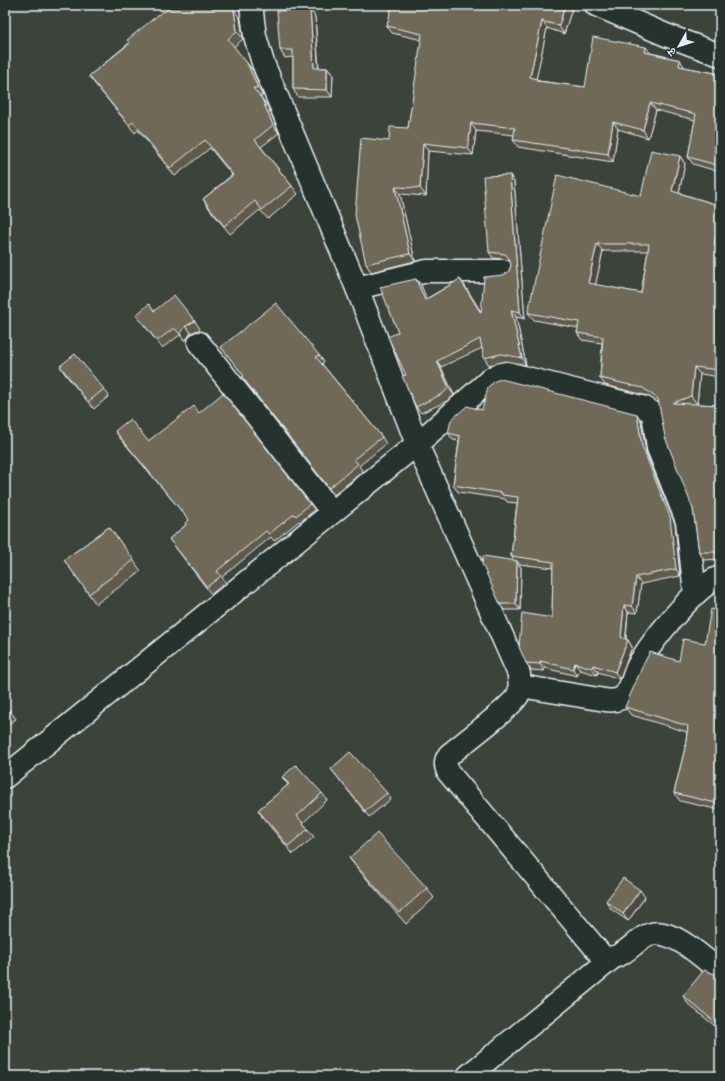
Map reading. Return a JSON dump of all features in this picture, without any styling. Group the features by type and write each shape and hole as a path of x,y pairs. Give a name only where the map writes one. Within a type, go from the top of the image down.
{"street":[{"path":"252,5 255,36 263,63 357,288 417,444 519,674 520,686 517,696 507,707 449,755 446,759 445,766 448,772 555,898 597,952 603,957 611,959"},
{"path":"596,5 666,35 720,55"},
{"path":"357,288 427,271 503,272"},
{"path":"199,343 332,512"},
{"path":"5,777 417,444 492,378 499,374 507,374 649,409 654,419 661,454 687,521 695,594"},
{"path":"520,686 615,701 624,696 631,687 637,666 695,594 713,579 720,577"},
{"path":"468,1076 611,959 619,956 644,938 654,934 662,934 675,938 720,971"}],"building":[{"path":"174,5 230,5 234,10 237,31 228,39 247,63 258,88 253,88 262,99 273,125 255,140 292,186 262,210 255,201 224,226 203,199 233,175 205,140 170,168 133,122 129,125 89,76 130,43 127,40 163,11 164,12"},
{"path":"392,5 565,5 559,26 542,21 530,77 537,79 537,81 585,87 593,37 646,47 645,52 680,60 679,66 720,74 720,166 688,157 696,114 650,103 643,130 613,122 608,154 513,140 515,128 471,123 468,148 423,143 420,188 395,187 410,254 366,264 355,215 361,138 389,141 390,127 408,128 422,34 387,26"},
{"path":"310,9 314,68 327,68 327,90 293,89 293,50 280,50 277,11"},
{"path":"651,150 680,156 672,191 718,205 720,195 720,216 714,245 720,246 720,370 694,367 691,396 673,403 720,405 720,552 699,552 693,509 665,437 658,399 643,388 600,378 603,337 577,333 579,322 528,313 557,175 641,196","holes":["597,244 649,244 641,293 588,283"]},
{"path":"510,175 520,312 511,310 522,358 501,354 484,358 480,339 437,361 449,388 442,394 416,407 402,376 406,375 388,337 398,332 380,287 416,279 425,300 460,279 481,313 484,277 504,275 509,271 511,265 509,258 505,254 489,252 483,176"},
{"path":"174,295 195,321 186,326 180,334 174,328 157,341 136,315 149,304 154,311"},
{"path":"276,303 319,355 316,357 382,437 354,459 358,464 329,488 242,377 244,376 221,347"},
{"path":"75,354 104,389 88,402 60,366"},
{"path":"501,379 637,414 642,446 670,517 676,569 636,577 632,606 624,605 621,637 628,640 615,672 593,665 592,668 575,663 573,669 540,661 540,664 526,663 519,647 522,613 552,618 553,562 511,556 518,497 453,485 460,436 448,433 451,420 467,406 482,410 488,387 495,381"},
{"path":"223,393 310,504 296,516 294,514 269,534 266,531 217,571 221,576 207,587 169,539 186,525 185,523 189,520 115,431 130,419 148,441 194,406 199,413"},
{"path":"109,527 134,560 89,594 64,560"},
{"path":"483,556 517,561 516,604 500,604 482,564"},
{"path":"711,609 720,611 720,804 674,793 685,748 688,726 625,707 650,652 679,661 683,639 705,643"},
{"path":"5,704 11,712 5,716"},
{"path":"350,752 387,793 365,811 331,769"},
{"path":"296,765 322,793 297,816 308,829 288,846 258,810 289,784 282,777"},
{"path":"377,833 427,888 399,913 349,858"},
{"path":"623,878 640,890 623,914 606,901"},
{"path":"704,970 715,974 720,979 720,1026 683,996"}]}
